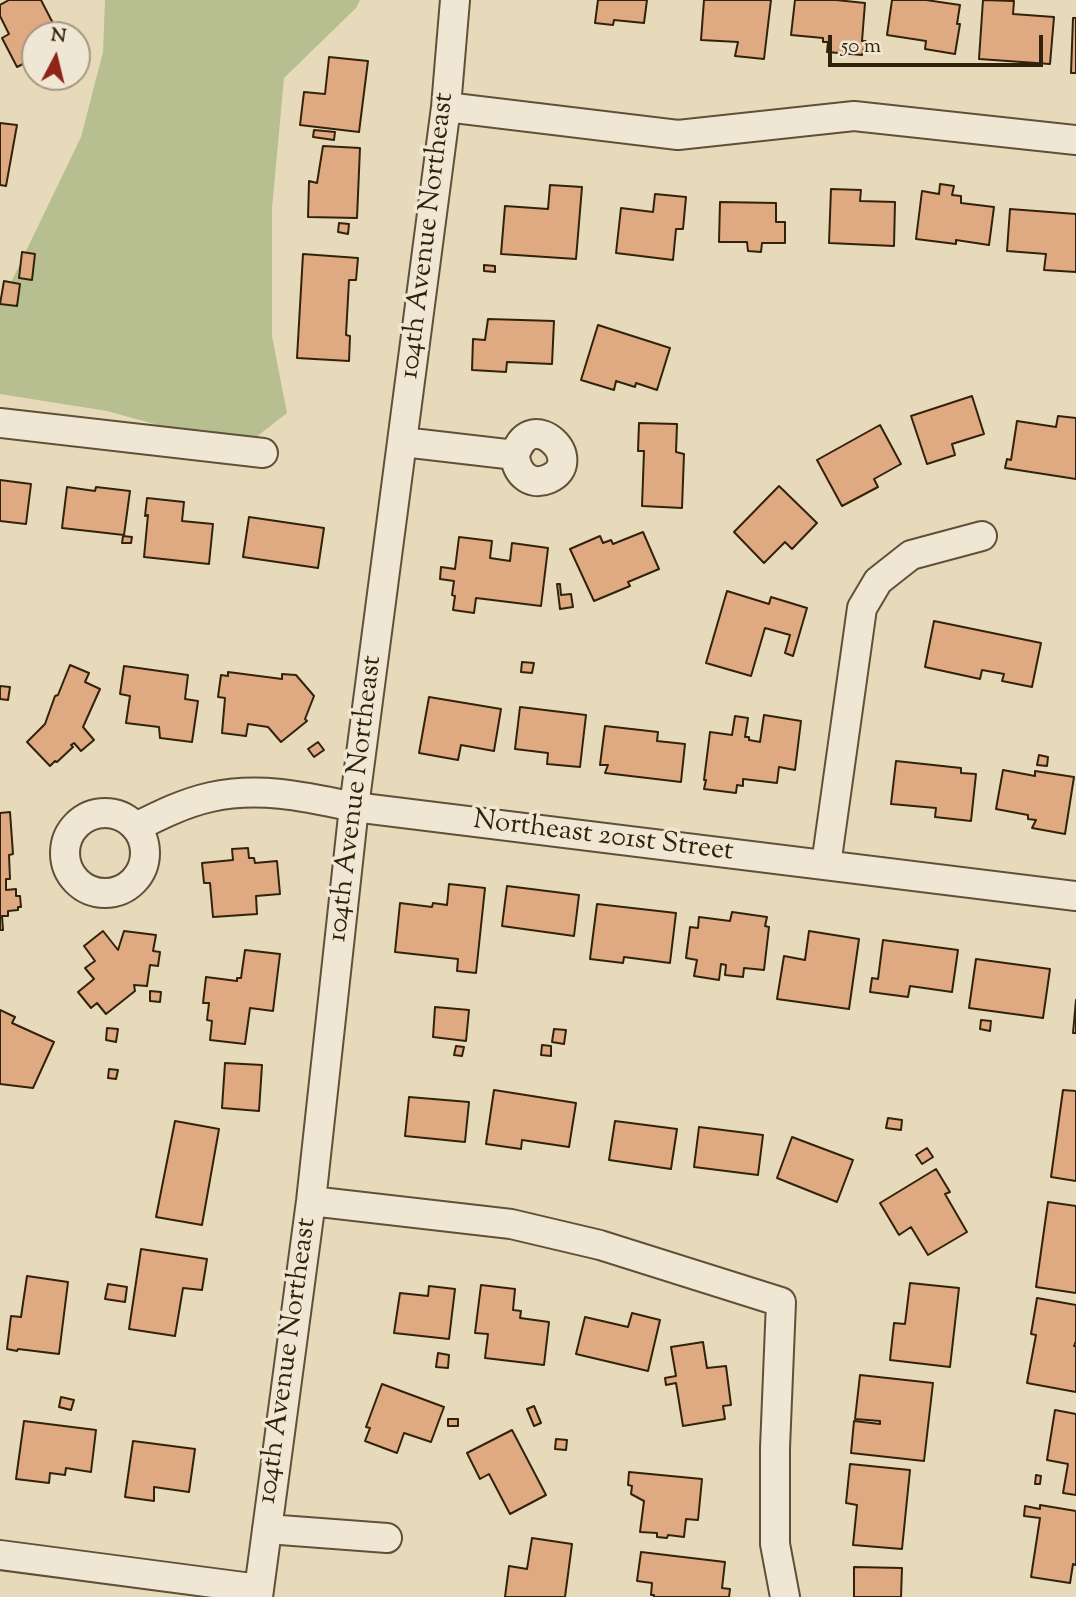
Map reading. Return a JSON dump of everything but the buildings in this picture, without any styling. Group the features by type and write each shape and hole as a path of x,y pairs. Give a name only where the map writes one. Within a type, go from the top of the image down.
{"street":[{"name":"104th Avenue Northeast","path":"259,1593 311,1201 354,807 446,107 455,0"},
{"path":"446,107 678,135 855,116 1076,140"},
{"path":"0,423 264,453"},
{"path":"403,442 515,455"},
{"path":"826,865 862,608 878,581 911,555 982,536"},
{"name":"Northeast 201st Street","path":"136,827 180,806 210,797 265,792 300,795 354,807 1076,896"},
{"path":"311,1201 511,1224 600,1245 781,1302 775,1448 775,1544 785,1597"},
{"path":"267,1529 387,1538"},
{"path":"0,1555 259,1593"}],"green space":[{"path":"105,0 360,0 356,8 284,78 272,208 272,336 287,413 242,448 107,411 0,394 0,305 81,137 103,52"}]}
